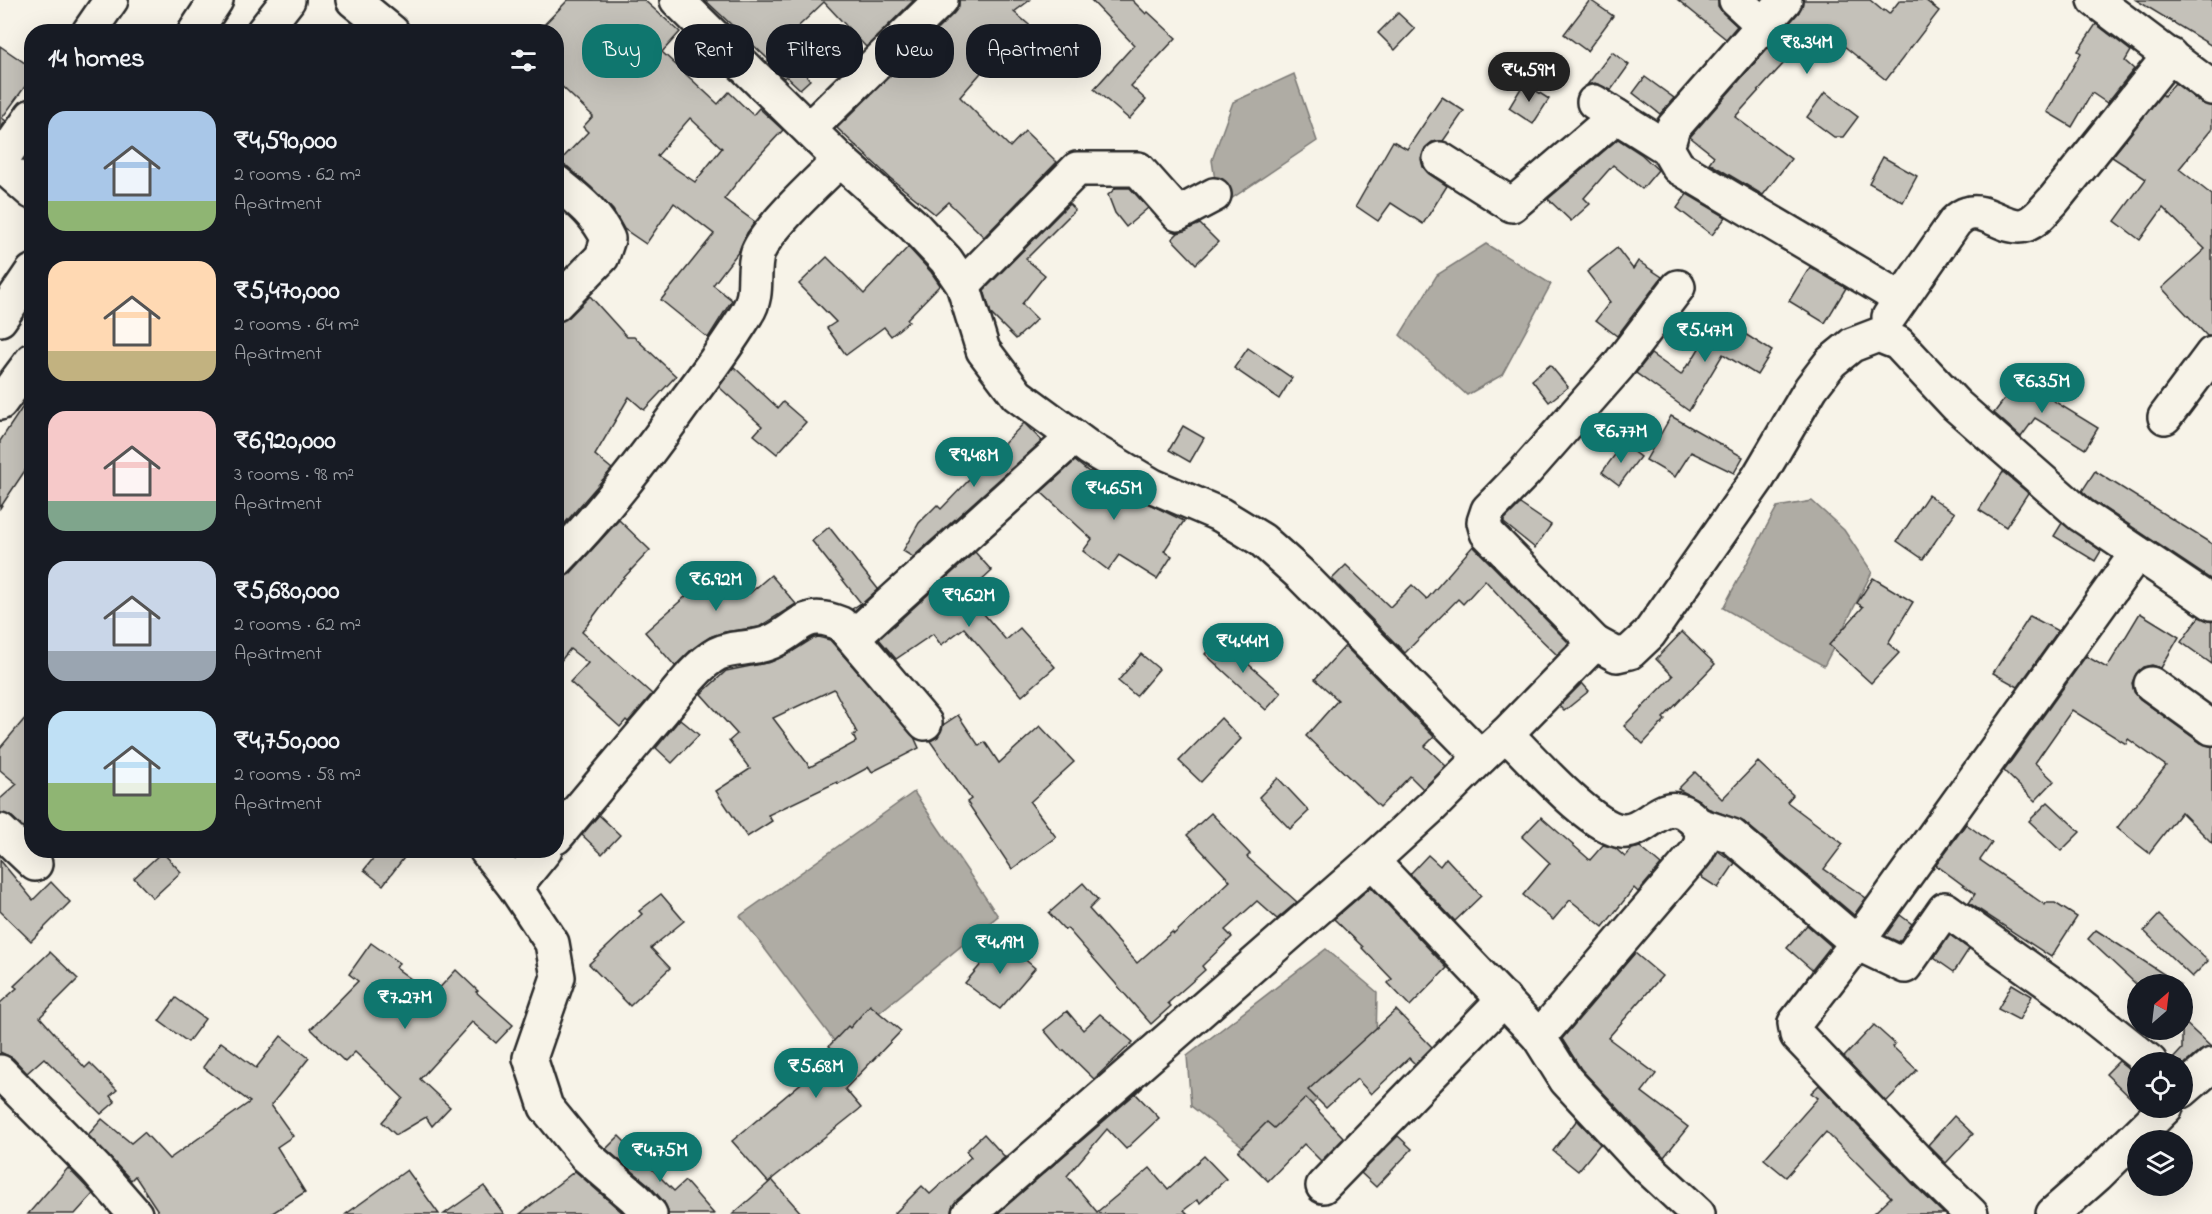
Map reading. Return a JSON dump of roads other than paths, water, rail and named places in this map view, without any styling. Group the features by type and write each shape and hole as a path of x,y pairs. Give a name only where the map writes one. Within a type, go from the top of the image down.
{"street":[{"path":"94,24 111,0"},
{"path":"200,24 216,0"},
{"path":"269,24 288,0"},
{"path":"354,0 382,24"},
{"path":"809,129 941,0"},
{"path":"1736,0 1763,25"},
{"path":"1667,148 1673,128 1785,0"},
{"path":"2095,0 2212,88"},
{"path":"692,5 809,129 913,225 946,260 963,285 983,350 1017,395 1074,436 1153,486 1221,514 1262,540 1300,574 1481,757"},
{"path":"1678,287 1610,375 1524,473 1488,510 1484,522 1487,532 1594,643 1617,655 1630,652 1649,634 1758,478 1811,388 1831,362 1852,345 1878,335 1955,222 1968,213 1982,214 2009,224 2024,226 2036,219 2170,55"},
{"path":"1440,159 1512,205 1605,109 1667,148 1678,167 1901,299"},
{"path":"24,128 0,163 24,185"},
{"path":"564,552 640,465 718,358 749,310 755,295 754,264 769,233 840,160"},
{"path":"963,285 1077,169 1138,169 1178,214 1214,195"},
{"path":"564,188 587,207 602,225 608,239 602,257 564,296"},
{"path":"0,319 24,284"},
{"path":"1878,335 1898,343 1956,405 2052,492 2081,515 2212,603"},
{"path":"2165,417 2212,354"},
{"path":"0,403 24,371"},
{"path":"853,637 1074,436"},
{"path":"1971,1214 1797,1035 1795,1023 1857,943 2137,553"},
{"path":"564,827 672,698 700,668 718,654 754,648 772,641 810,618 826,618 841,624 925,723"},
{"path":"969,1214 1372,861 1506,734 1594,643"},
{"path":"2151,684 2212,728"},
{"path":"1506,734 1588,815 1605,826 1624,831 1669,810 1682,811 1693,818 1702,830 1701,844 1696,853 1539,1037"},
{"path":"1699,825 1732,836 1857,943 1905,966 1946,909 2067,995 2138,1052"},
{"path":"0,831 24,854"},
{"path":"29,858 35,864"},
{"path":"492,858 515,887 552,943 558,977 530,1058 546,1107 586,1156 634,1197 650,1214"},
{"path":"515,887 539,858"},
{"path":"1372,861 1446,942 1539,1037 1566,1080 1642,1161 1698,1214"},
{"path":"1323,1186 1504,999"},
{"path":"2193,1082 2212,1065"},
{"path":"0,1072 95,1168 135,1214"},
{"path":"2058,1212 2155,1118"}]}
